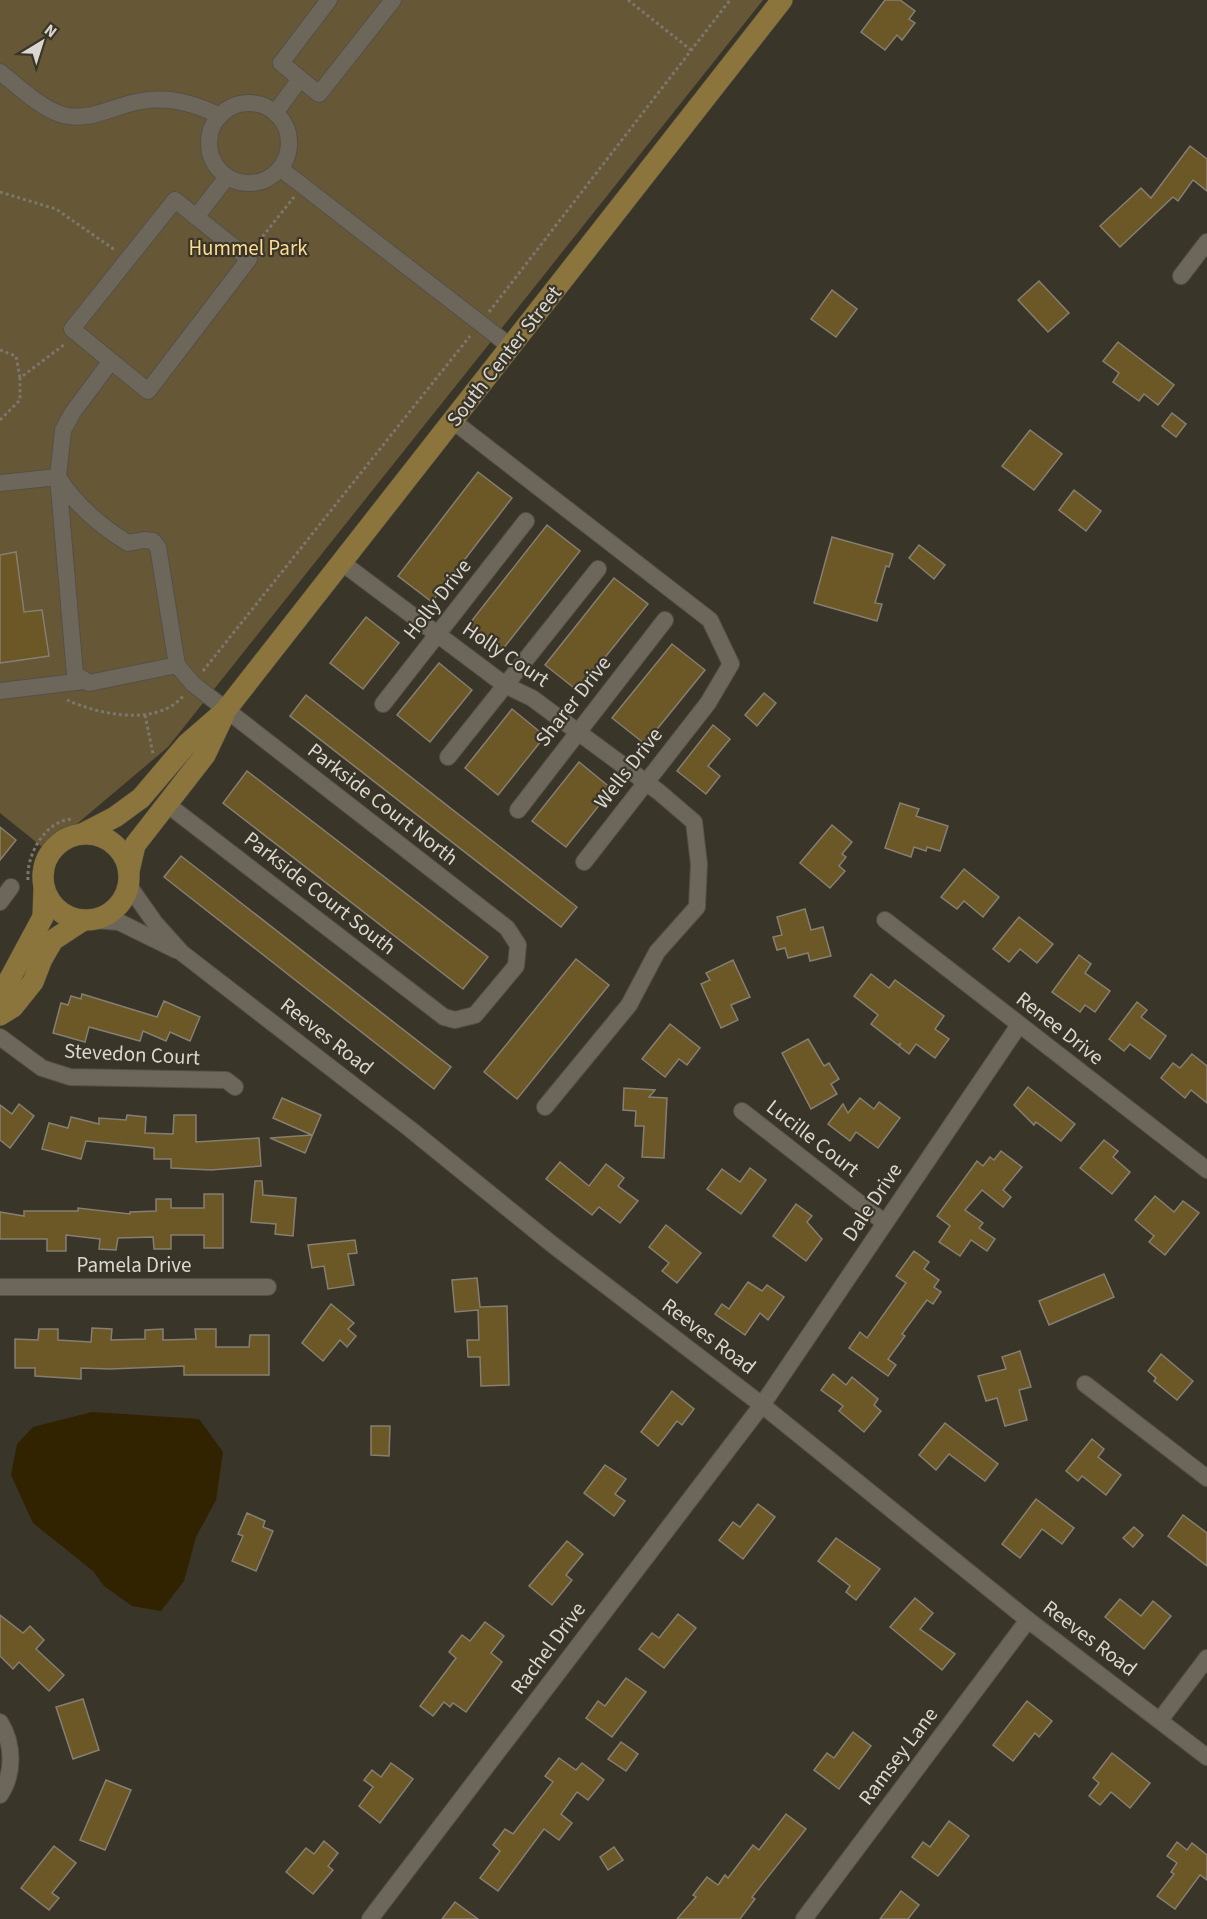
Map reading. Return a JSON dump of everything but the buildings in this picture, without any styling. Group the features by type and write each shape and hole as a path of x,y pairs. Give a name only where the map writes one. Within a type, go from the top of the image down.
{"main road":[{"name":"South Center Street","path":"82,834 115,817 141,798 187,744 225,711 782,0"},
{"name":"South Center Street","path":"129,878 135,845 205,755 225,711"},
{"path":"0,997 43,917 42,877 50,852 70,837 82,834 95,835 118,847 129,878 117,908 53,940 33,982 13,1007 0,1015"},
{"path":"44,890 58,911 88,921"}],"street":[{"path":"329,0 281,63 319,94 393,0"},
{"path":"0,72 38,102 61,115 100,114 136,102 169,99 199,105 220,116"},
{"path":"275,113 300,79"},
{"path":"244,103 257,104 275,113 287,130 290,143 287,157 280,169 259,182 246,183 227,177 215,164 210,152 213,126 220,116 231,107 244,103"},
{"path":"280,169 511,347"},
{"path":"196,217 227,177"},
{"path":"175,200 247,257 249,259 148,391 72,329 175,200"},
{"path":"1181,276 1207,242"},
{"path":"84,681 75,674 58,477 63,430 73,412 111,361"},
{"name":"Wells Drive","path":"453,421 710,620 731,664 708,703 585,862"},
{"path":"0,483 58,477"},
{"path":"0,691 84,681 177,665 158,547 153,541 128,543 105,527 67,491 58,477"},
{"name":"Holly Drive","path":"383,704 526,521"},
{"name":"Holly Court","path":"341,562 505,685 532,698 694,822 699,864 697,907 657,952 629,1005 545,1107"},
{"path":"448,757 598,569"},
{"name":"Sharer Drive","path":"518,810 665,620"},
{"name":"Parkside Court North","path":"177,665 193,684 225,711 513,934 518,945 516,966 486,1003 476,1015 466,1019 455,1020 444,1017"},
{"name":"Parkside Court South","path":"168,805 444,1017"},
{"name":"Reeves Road","path":"129,878 155,923 182,953 410,1129 553,1245 762,1405 1028,1620 1207,1757"},
{"path":"0,902 11,887"},
{"name":"Renee Drive","path":"885,920 1207,1170"},
{"name":"Reeves Road","path":"88,921 119,922 182,953"},
{"name":"Dale Drive","path":"762,1405 1019,1025"},
{"name":"Stevedon Court","path":"0,1037 42,1068 70,1077 226,1080 235,1087"},
{"name":"Lucille Court","path":"742,1111 885,1223"},
{"name":"Pamela Drive","path":"0,1287 268,1287"},
{"path":"1085,1384 1207,1478"},
{"name":"Rachel Drive","path":"370,1919 762,1405"},
{"name":"Ramsey Lane","path":"804,1919 1028,1620"},
{"path":"1160,1720 1207,1658"},
{"path":"0,1722 8,1744 11,1765 6,1785 0,1795"}],"path":[{"path":"628,0 691,50"},
{"path":"63,699 78,705 140,716 162,712 178,702 480,322 730,0"},
{"path":"0,192 56,209 127,259"},
{"path":"247,257 296,194"},
{"path":"20,378 78,334"},
{"path":"0,350 16,356 20,378 20,400 0,420"}],"green space":[{"name":"Hummel Park","path":"0,0 763,0 168,747 46,850 0,813"}],"shaded area":[{"path":"92,1412 199,1419 223,1452 216,1500 196,1537 184,1581 161,1611 132,1606 104,1586 93,1571 33,1523 11,1475 17,1444 33,1427"}]}
